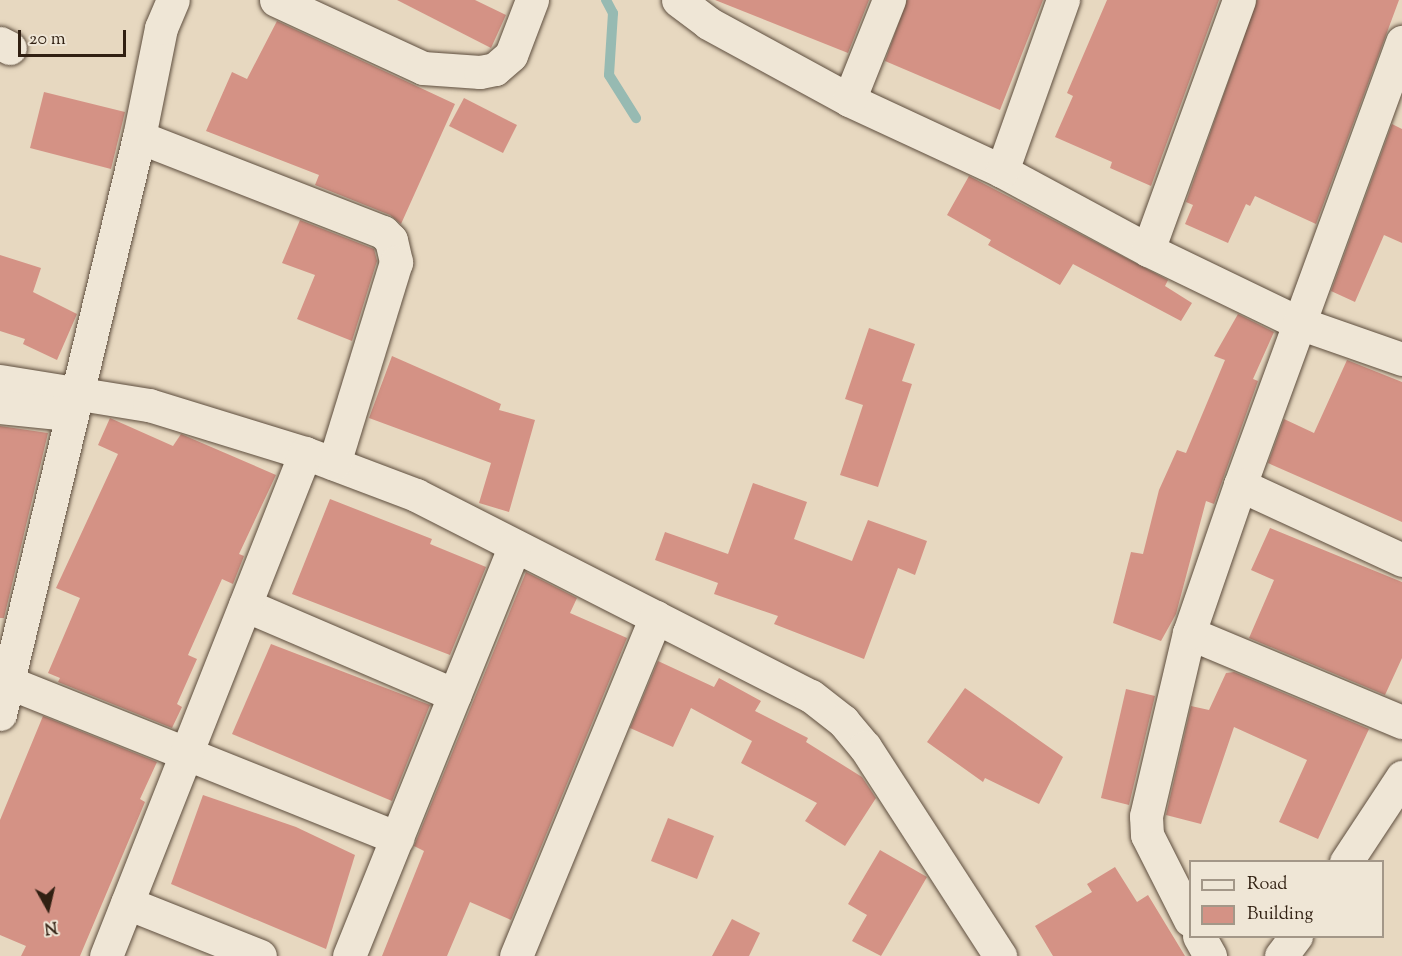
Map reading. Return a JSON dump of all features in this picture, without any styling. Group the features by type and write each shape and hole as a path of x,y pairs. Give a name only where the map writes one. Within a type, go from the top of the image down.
{"street":[{"path":"0,714 6,680 72,404 139,137 161,28 173,0"},
{"path":"276,0 423,68 480,72 495,69 511,55 532,0"},
{"path":"678,0 712,11 849,100 1002,171 1148,250 1299,323 1402,359"},
{"path":"849,100 889,0"},
{"path":"1002,171 1063,0"},
{"path":"1148,250 1239,0"},
{"path":"1189,916 1147,835 1146,816 1190,633 1240,485 1402,42"},
{"path":"106,956 245,605 320,458 396,262 391,240 383,232 139,137"},
{"path":"0,381 72,404"},
{"path":"0,407 72,404 149,405 320,458 416,495 811,696 843,721 865,747 1000,956"},
{"path":"1240,485 1402,560"},
{"path":"349,956 515,546"},
{"path":"245,605 455,695"},
{"path":"516,956 656,617"},
{"path":"1190,633 1402,722"},
{"path":"6,680 397,838"},
{"path":"1347,860 1402,777"},
{"path":"127,903 260,956"},
{"path":"1201,938 1210,956"},
{"path":"1281,956 1294,938"}],"building":[{"path":"397,0 475,0 506,15 491,48"},
{"path":"715,0 869,0 848,53"},
{"path":"907,0 1043,0 1000,110 885,61"},
{"path":"1107,0 1219,0 1151,186 1110,168 1112,162 1055,137 1073,96 1067,93"},
{"path":"1257,0 1399,0 1316,224 1255,196 1250,206 1246,204 1228,243 1185,224 1193,205 1186,202"},
{"path":"277,21 455,104 401,224 390,215 315,185 319,175 206,131 232,72 247,79"},
{"path":"44,92 125,112 111,169 30,148"},
{"path":"464,98 517,125 503,153 449,126"},
{"path":"1392,124 1402,129 1402,243 1384,235 1355,302 1331,291"},
{"path":"969,176 1168,280 1165,286 1192,303 1181,321 1073,264 1060,285 988,245 991,240 947,215"},
{"path":"300,220 374,249 377,261 352,341 297,319 315,275 282,263"},
{"path":"0,255 41,268 33,292 77,314 57,360 23,344 25,339 0,331"},
{"path":"1238,314 1274,332 1253,379 1258,381 1214,504 1206,501 1176,614 1161,641 1113,623 1131,552 1143,554 1159,490 1177,450 1186,453 1225,360 1214,356"},
{"path":"869,328 915,344 902,381 912,384 878,487 840,475 863,405 845,399"},
{"path":"392,356 501,404 499,410 535,420 509,512 479,503 491,463 369,418"},
{"path":"1347,360 1402,382 1402,522 1268,463 1284,419 1314,433"},
{"path":"110,418 173,446 181,434 276,475 239,554 244,556 233,584 222,579 188,655 197,659 177,704 182,707 172,728 58,682 60,678 48,673 80,598 56,588 118,454 98,445"},
{"path":"0,426 48,433 4,618 0,618"},
{"path":"753,483 807,502 794,539 852,561 868,520 927,541 915,575 898,568 864,659 774,624 778,616 714,594 718,583 655,560 665,532 728,554"},
{"path":"330,499 432,539 430,544 486,567 450,655 292,594"},
{"path":"1270,528 1402,582 1402,658 1385,695 1249,638 1274,580 1251,570"},
{"path":"526,572 577,598 570,613 627,638 511,920 470,902 447,956 382,956 424,851 414,846"},
{"path":"271,644 430,705 392,801 232,734"},
{"path":"658,661 714,687 719,678 761,701 755,711 808,738 806,742 862,777 876,798 845,846 805,821 817,803 741,763 752,741 691,708 673,747 630,728"},
{"path":"1234,672 1369,729 1318,839 1279,822 1307,760 1234,727 1201,824 1166,815 1191,706 1209,710 1226,673"},
{"path":"965,688 1063,757 1039,804 985,778 983,782 927,742"},
{"path":"1126,689 1155,696 1129,805 1101,798"},
{"path":"43,716 157,762 140,799 145,802 80,956 21,956 26,946 0,935 0,820"},
{"path":"203,795 296,827 355,855 326,949 171,884"},
{"path":"668,818 714,836 697,879 651,861"},
{"path":"880,850 927,877 881,956 852,941 867,915 848,904"},
{"path":"1115,867 1137,902 1148,895 1185,956 1053,956 1035,926 1092,892 1087,884"},
{"path":"732,919 760,933 749,956 712,956"}],"waterway":[{"path":"606,0 613,13 609,75 636,118"}]}
